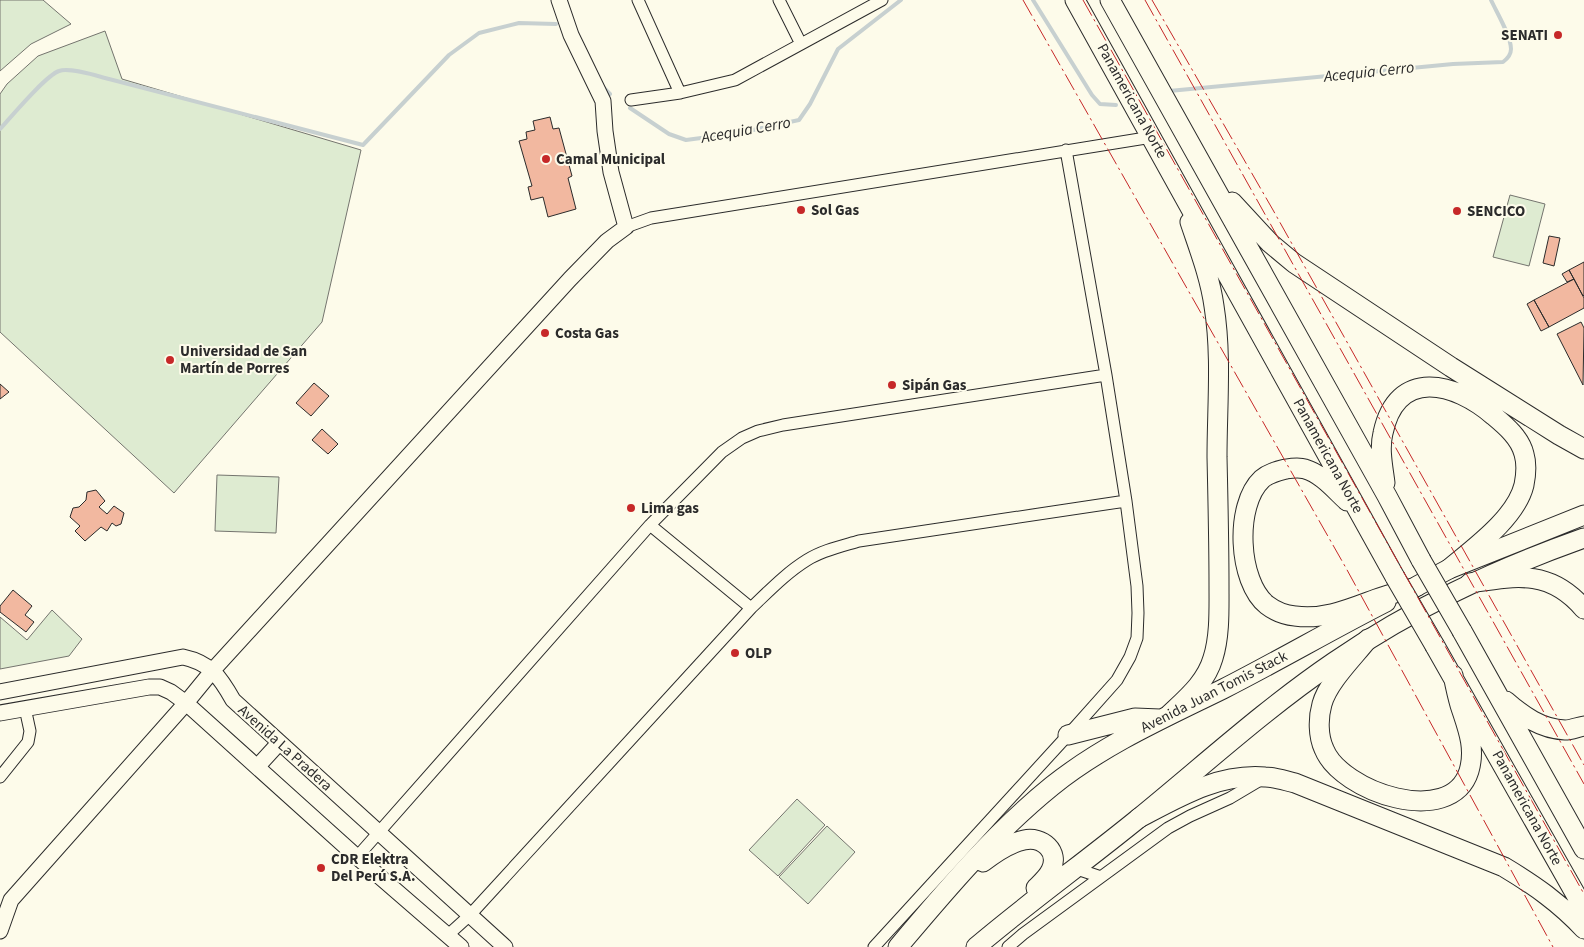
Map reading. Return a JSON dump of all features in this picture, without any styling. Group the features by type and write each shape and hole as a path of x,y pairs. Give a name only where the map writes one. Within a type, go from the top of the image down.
{"main road":[{"name":"Panamericana Norte","path":"1075,0 1358,511 1453,675 1584,909"},
{"name":"Panamericana Norte","path":"1110,0 1584,849"},
{"path":"1209,175 1264,236 1294,263 1467,377 1558,435 1584,449"},
{"path":"1068,736 1135,718 1166,717 1198,687 1208,672 1214,656 1219,599 1218,331 1209,282 1176,180"},
{"path":"1388,496 1382,458 1382,434 1388,416 1396,403 1407,393 1421,387 1437,386 1451,390 1471,399 1506,426 1518,441 1524,454 1526,471 1524,486 1518,500 1488,535 1449,569"},
{"path":"1358,511 1318,475 1303,468 1275,472 1262,479 1253,491 1244,520 1245,560 1249,577 1256,592 1266,604 1279,613 1313,617 1332,614 1416,587"},
{"name":"Avenida Juan Tomis Stack","path":"898,947 944,893 1002,831 1053,786 1100,753 1449,569 1584,515"},
{"path":"1136,832 1272,707 1368,639 1470,583 1584,538"},
{"path":"1470,583 1512,576 1534,578 1557,585 1573,596 1584,609"},
{"path":"1368,639 1331,685 1322,703 1319,718 1320,736 1324,751 1339,770 1362,785 1383,795 1408,801 1432,800 1450,795 1462,784 1470,766 1472,742 1453,675"},
{"path":"1497,693 1525,718 1543,725 1564,730 1584,726"},
{"path":"976,947 1074,868 1136,832 1194,790 1224,779 1266,776 1295,783 1504,867 1555,900 1584,929"},
{"path":"944,893 996,851 1026,839 1036,839 1045,842 1052,850 1052,869 1003,924"}],"street":[{"path":"559,0 571,35 603,101 611,172 626,227"},
{"path":"638,0 680,93"},
{"path":"779,0 801,44"},
{"path":"631,100 680,93 735,80 880,0"},
{"path":"0,931 11,900 213,670 570,279 607,241 626,227 651,218 1152,137"},
{"path":"874,947 1068,736 1116,680 1130,657 1137,638 1137,586 1126,501 1106,375 1066,150"},
{"path":"357,857 650,525 722,452 742,438 758,431 791,424 1106,375"},
{"path":"448,935 470,915 751,608 791,571 809,559 859,541 1126,501"},
{"path":"650,525 751,608"},
{"name":"Avenida La Pradera","path":"0,692 183,657 198,660 213,670 233,700 505,947"},
{"path":"160,661 160,687"},
{"path":"0,713 149,687 160,687 172,692 461,947"},
{"path":"0,777 28,742 30,730 24,708"},
{"path":"258,766 279,742"},
{"path":"1008,947 1102,877 1136,832 1168,828 1230,798 1266,776"},
{"path":"1190,816 1194,790"},
{"path":"1074,868 1102,877"}],"green space":[{"path":"0,0 43,0 71,24 31,44 0,71"},
{"path":"105,31 122,79 361,150 322,322 174,493 0,332 0,94 7,84 38,56"},
{"path":"1510,195 1545,204 1529,266 1493,257"},
{"path":"217,475 279,477 276,533 215,531"},
{"path":"52,610 82,639 69,656 0,669 0,617 27,640"},
{"path":"797,799 825,825 778,876 749,850"},
{"path":"827,826 855,852 808,904 779,877"}],"building":[{"name":"Camal Municipal","path":"550,117 553,129 559,128 572,176 568,178 576,209 548,217 543,197 531,200 528,187 532,186 519,141 527,139 526,132 535,130 533,121"},
{"path":"1549,236 1560,238 1554,266 1543,263"},
{"path":"1584,262 1584,295 1583,296 1569,270"},
{"path":"1569,270 1574,279 1567,282 1562,274"},
{"path":"1574,279 1584,298 1584,308 1549,327 1534,300"},
{"path":"1534,300 1549,327 1541,331 1527,304"},
{"path":"1581,322 1584,328 1583,385 1557,334"},
{"path":"314,383 329,396 311,416 296,403"},
{"path":"0,384 9,392 0,399"},
{"path":"322,429 338,444 328,454 312,440"},
{"path":"96,490 105,501 99,507 107,514 114,506 124,513 121,524 116,526 112,523 107,531 101,527 85,541 75,531 80,526 70,517 73,508 79,507 86,500 87,492"},
{"path":"13,590 32,606 25,615 34,622 26,632 0,612 0,606"}],"waterway":[{"name":"Acequia Cerro","path":"630,108 669,134 686,140 739,133 799,120 810,104 838,49 901,0"},
{"name":"Acequia Cerro","path":"1033,0 1092,95 1100,104 1116,105"},
{"name":"Acequia Cerro","path":"1169,91 1453,64 1503,62 1511,49 1506,31 1491,0"},
{"path":"0,129 53,74 59,71 70,70 363,145 449,55 479,33 519,23 556,24"},
{"name":"Acequia Cerro","path":"603,87 610,94"}],"power":[{"path":"1023,0 1346,568 1553,947"},
{"path":"1083,0 1584,894"},
{"path":"1145,0 1584,784"},
{"path":"1152,0 1273,210 1584,765"}],"place":[{"name":"SENATI","path":"1558,35"},
{"name":"Camal Municipal","path":"546,159"},
{"name":"Sol Gas","path":"801,210"},
{"name":"SENCICO","path":"1457,211"},
{"name":"Costa Gas","path":"545,333"},
{"name":"Universidad de San Martín de Porres","path":"170,360"},
{"name":"Sipán Gas","path":"892,385"},
{"name":"Lima gas","path":"631,508"},
{"name":"OLP","path":"735,653"},
{"name":"CDR Elektra Del Perú S.A.","path":"321,868"}]}
